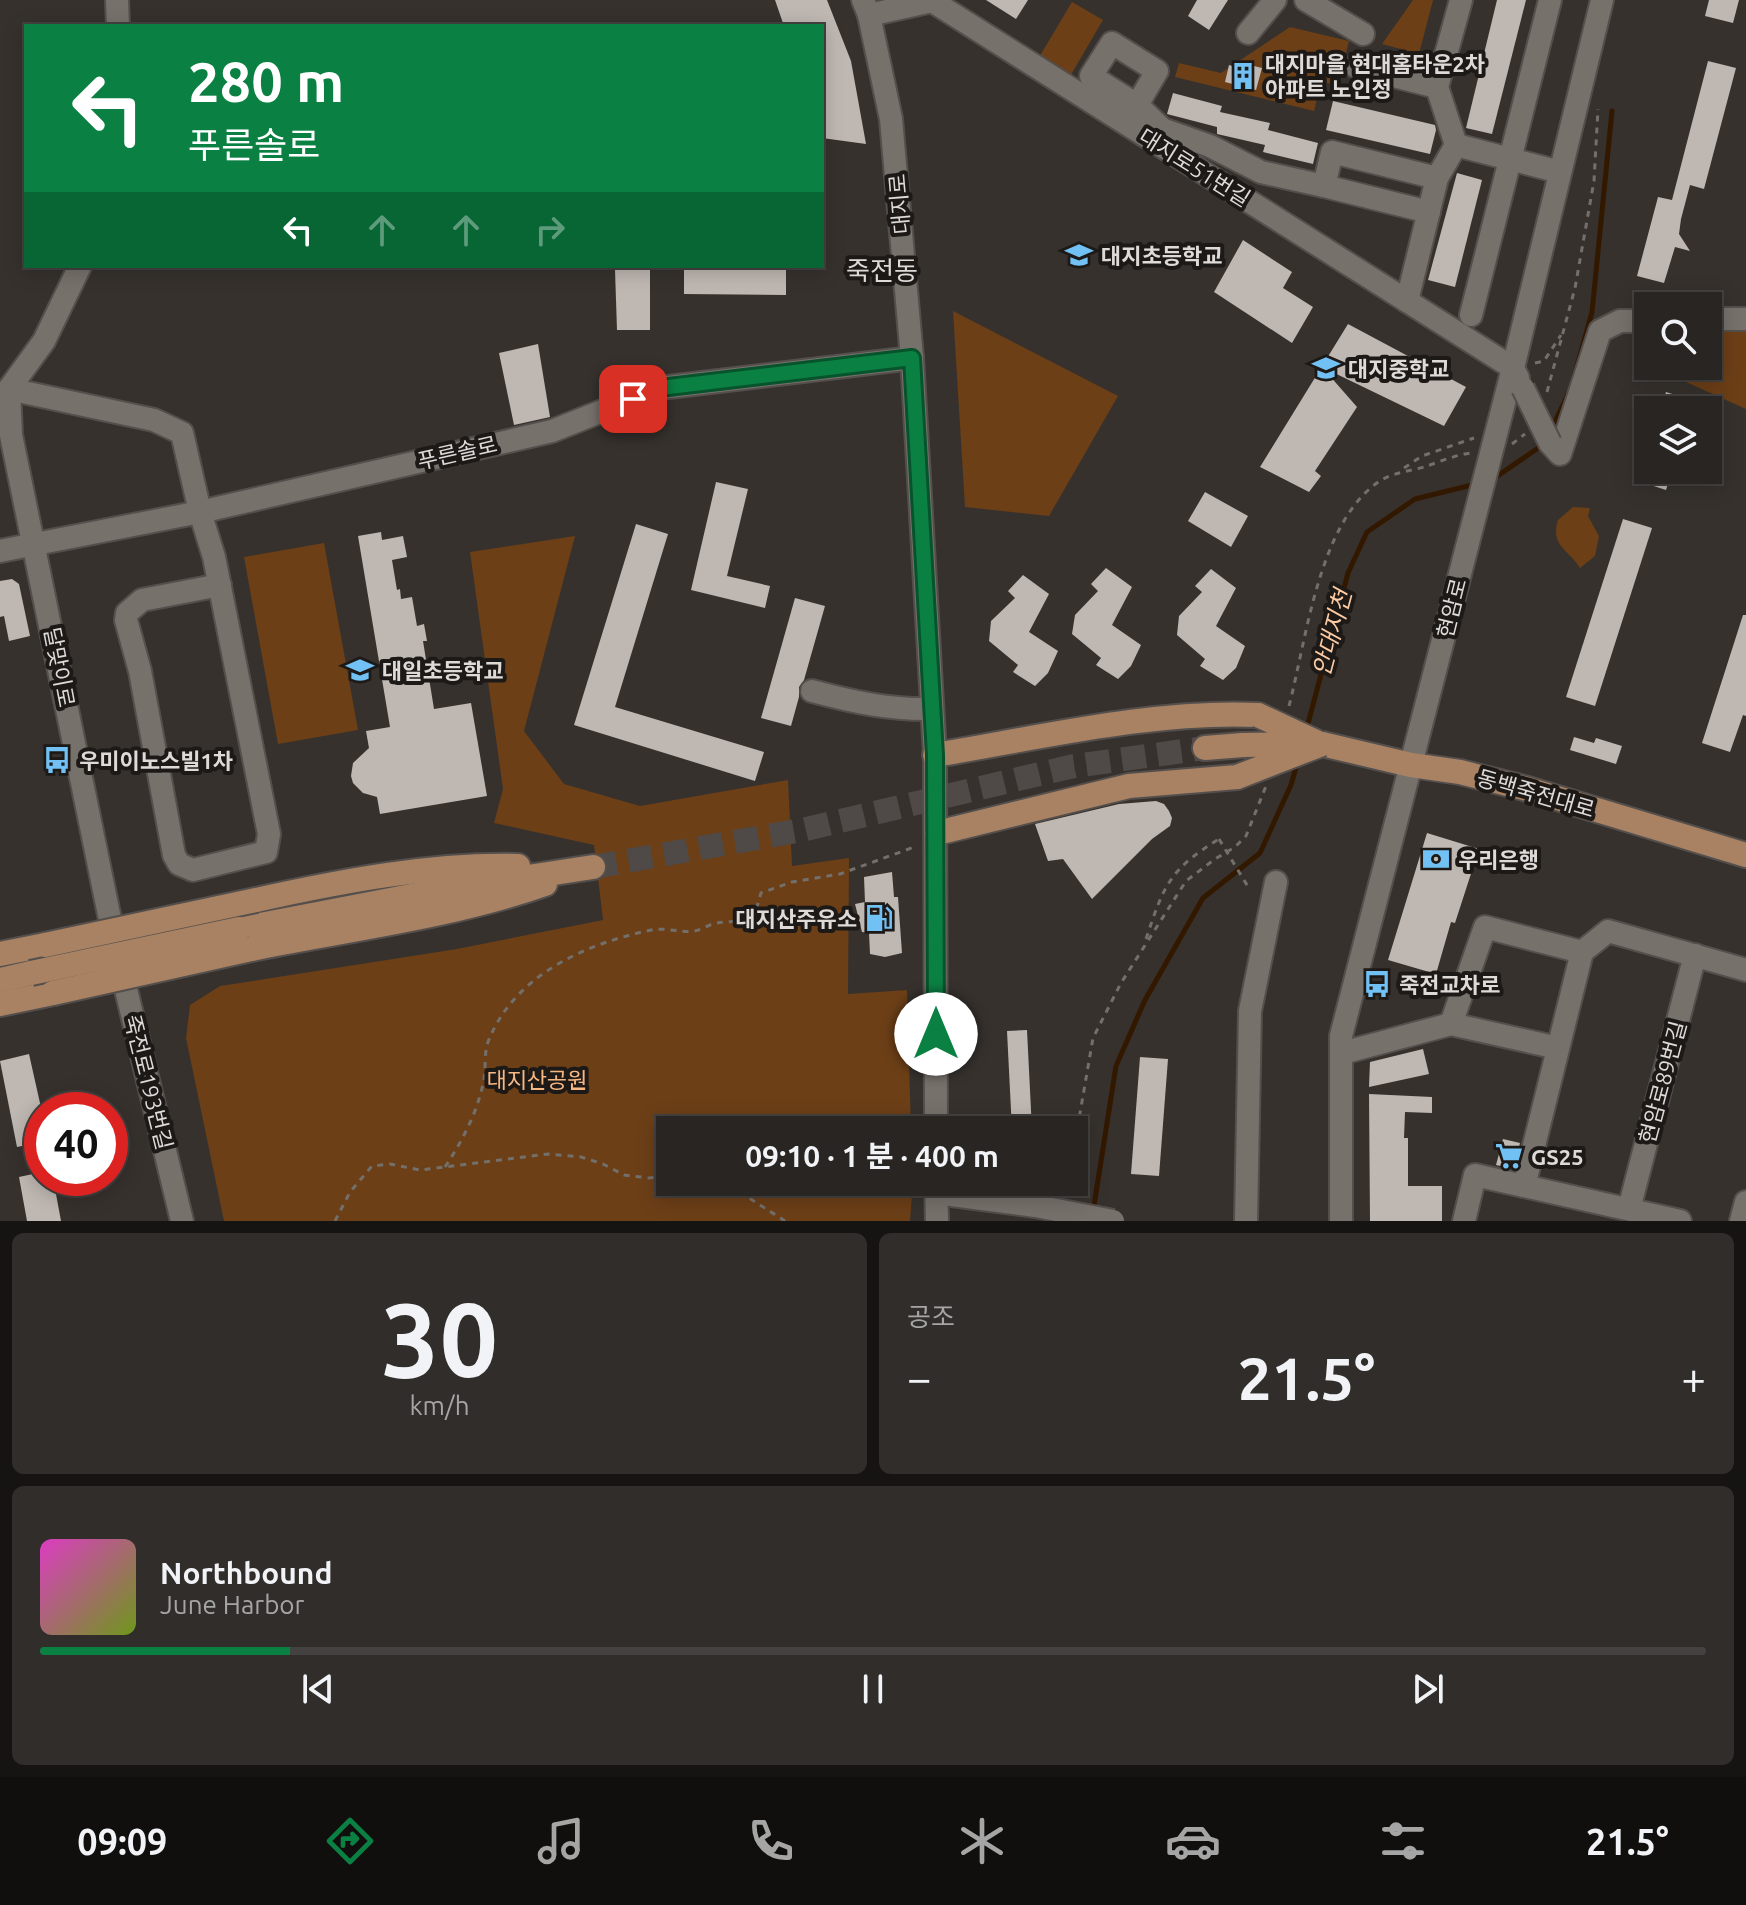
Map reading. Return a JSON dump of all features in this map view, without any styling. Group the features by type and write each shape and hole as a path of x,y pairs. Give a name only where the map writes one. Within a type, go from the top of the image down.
{"main road":[{"path":"935,755 1125,724 1196,716 1258,715 1322,744"},
{"name":"동백죽전대로","path":"1322,744 1524,788 1746,855"},
{"path":"1205,748 1322,744"},
{"path":"937,838 1129,786 1237,777 1322,744"},
{"path":"0,954 325,885 476,865 593,867 437,891 245,939 109,979 0,1004"},
{"path":"0,980 245,939"}],"street":[{"path":"117,0 118,24"},
{"path":"1248,33 1275,0"},
{"path":"1306,0 1363,34"},
{"path":"1407,301 1437,178 1456,145 1437,87 1461,0"},
{"path":"1471,315 1550,0"},
{"name":"현암로","path":"1341,1221 1341,1036 1492,446 1518,378 1560,172 1602,0"},
{"name":"대지로51번길","path":"866,8 932,1 1407,301 1518,378"},
{"name":"대지로","path":"866,8 891,119 912,358 935,755 936,1116"},
{"path":"1355,66 1437,87"},
{"path":"1137,105 1162,129 1210,146 1261,172 1429,212"},
{"path":"1456,145 1560,172"},
{"path":"1324,186 1332,152 1437,178"},
{"path":"79,268 44,341 9,389 154,420 182,433 220,585 270,844 266,852 193,870 179,864 174,855 140,671 126,620 127,613 142,600 220,585"},
{"path":"1722,319 1746,319"},
{"path":"1518,378 1555,449 1600,331 1620,321 1634,321"},
{"name":"푸른솔로","path":"0,551 200,512 552,431 660,388 912,358"},
{"name":"달맞이로","path":"9,389 6,436 35,545 115,944"},
{"path":"812,691 883,708 932,709"},
{"path":"1246,1221 1250,1011 1276,882"},
{"path":"1451,1024 1485,927 1582,952"},
{"path":"1524,1186 1582,952 1608,931 1746,970"},
{"name":"죽전로193번길","path":"115,944 182,1221"},
{"name":"현암로89번길","path":"1629,1209 1695,955"},
{"path":"1342,1053 1451,1024 1558,1048"},
{"path":"1464,1221 1475,1175 1680,1221"},
{"path":"936,1196 937,1221"},
{"path":"980,1196 1113,1221"},
{"path":"1741,1221 1746,1202"}],"path":[{"path":"1546,395 1575,288 1594,181 1598,109"},
{"path":"1518,378 1544,361 1563,332"},
{"path":"1401,470 1419,469 1528,431"},
{"path":"1287,710 1301,644 1343,518 1373,485 1422,456 1492,446"},
{"path":"1080,1116 1093,1038 1121,983 1186,881 1246,836 1268,780"},
{"path":"445,1167 476,1112 484,1079 487,1045 502,1015 519,994 550,969 586,948 655,929 696,931 716,923 753,920 761,893 792,882 840,874 937,838"},
{"path":"1145,944 1165,888 1180,866 1219,839 1250,890"},
{"path":"335,1221 350,1192 372,1166 390,1164 420,1170 548,1154 581,1157 624,1175 656,1177"},
{"path":"746,1196 785,1221"}],"green space":[{"path":"1413,0 1433,0 1419,54 1382,44"},
{"path":"1072,2 1103,20 1069,78 1038,59"},
{"path":"1290,27 1349,41 1338,85 1321,82 1314,111 1175,77 1179,63 1221,73"},
{"path":"953,311 1118,396 1049,516 965,507"},
{"path":"1722,324 1746,325 1746,409 1682,380 1722,380"},
{"path":"1573,507 1590,508 1588,516 1599,536 1595,556 1580,568 1556,536 1558,520"},
{"name":"대지산공원","path":"575,536 524,731 564,784 640,806 788,780 792,866 849,858 848,994 907,990 911,1116 656,1116 656,1196 912,1196 910,1221 224,1221 186,1038 190,1005 220,986 457,949 603,920 594,845 494,823 503,789 470,552"},
{"path":"324,543 358,730 278,744 244,557"}],"building":[{"path":"775,0 827,0 851,61 866,144 824,138 824,24 783,24"},
{"path":"986,0 1028,0 1016,19"},
{"path":"1197,0 1228,0 1209,30 1188,16"},
{"path":"1497,0 1526,0 1492,134 1466,128"},
{"path":"1709,0 1739,0 1733,23 1705,16"},
{"path":"1708,61 1736,68 1704,189 1690,185 1681,219 1679,234 1690,251 1675,247 1664,283 1637,276 1658,197 1672,200"},
{"name":"대지마을 현대홈타운2차 아파트 노인정","path":"1246,64 1262,68 1256,90 1225,82 1229,65 1245,70"},
{"path":"1173,93 1222,106 1220,112 1270,123 1268,130 1318,143 1313,164 1263,152 1265,145 1217,134 1217,127 1167,114"},
{"path":"1333,101 1435,125 1430,154 1326,130"},
{"path":"1457,173 1482,180 1455,287 1428,280"},
{"path":"1243,240 1292,272 1283,288 1313,307 1292,343 1214,292"},
{"path":"684,268 786,268 786,295 684,294"},
{"path":"650,269 650,330 617,330 615,270"},
{"path":"1348,324 1466,387 1444,426 1322,367 1357,407 1315,471 1321,476 1309,492 1260,467"},
{"path":"538,344 550,417 514,425 499,353"},
{"path":"716,482 748,489 727,576 770,586 765,608 691,590"},
{"path":"1647,484 1668,484 1666,490"},
{"path":"1205,492 1248,516 1231,547 1188,521"},
{"path":"1623,519 1652,528 1595,706 1566,697"},
{"path":"636,524 668,534 615,707 764,752 755,781 574,725"},
{"path":"381,532 382,540 403,536 407,557 392,560 397,590 400,589 401,599 412,597 417,626 424,624 427,641 423,641 434,709 471,703 487,796 380,814 377,797 363,793 353,783 353,763 369,748 366,731 390,727 358,536"},
{"path":"1106,568 1132,587 1112,625 1141,645 1131,666 1118,679 1096,665 1101,658 1072,634 1075,615 1098,591 1091,584"},
{"path":"1211,569 1236,588 1216,626 1245,646 1236,668 1223,680 1200,666 1205,659 1177,635 1179,616 1202,592 1195,586"},
{"path":"1023,575 1049,594 1029,632 1058,651 1048,673 1035,686 1013,672 1018,665 989,641 991,621 1015,598 1008,591"},
{"path":"12,579 19,584 30,636 9,641 4,616 0,617 0,581"},
{"path":"795,598 825,606 804,680 799,687 791,726 761,718"},
{"path":"1743,615 1746,615 1746,716 1743,715 1730,752 1702,743"},
{"path":"1574,737 1594,743 1596,738 1622,746 1616,764 1570,750"},
{"path":"1156,801 1164,804 1169,811 1172,818 1170,826 1152,839 1092,899 1063,859 1048,861 1035,824 1119,804"},
{"path":"1427,833 1479,849 1455,923 1451,922 1436,974 1388,960"},
{"name":"대지산주유소","path":"892,872 894,897 898,897 902,953 885,957 870,954 869,933 862,932 855,904 865,902 864,877"},
{"path":"1027,1030 1031,1116 1011,1116 1007,1031"},
{"path":"1423,1049 1429,1074 1369,1087 1370,1062"},
{"path":"29,1054 38,1092 24,1092 24,1146 17,1147 0,1061"},
{"path":"1140,1057 1168,1059 1159,1176 1131,1174"},
{"path":"1369,1094 1432,1097 1432,1113 1405,1112 1404,1138 1408,1138 1408,1186 1442,1186 1442,1221 1370,1221"},
{"path":"1503,1139 1520,1143 1514,1169 1496,1165"},
{"path":"24,1176 24,1196 56,1196 61,1221 27,1221 19,1177"}],"waterway":[{"name":"안대지천","path":"1574,377 1592,312 1612,111"},
{"name":"안대지천","path":"1552,428 1570,390"},
{"name":"안대지천","path":"1493,479 1544,444"},
{"name":"안대지천","path":"1306,731 1348,573 1367,532 1415,499 1476,484"},
{"name":"안대지천","path":"1093,1212 1116,1066 1145,1000 1203,898 1260,853 1291,785 1297,764"}],"tunnel":[{"path":"593,867 802,830 1074,766 1205,748"}],"place":[{"name":"대지마을 현대홈타운2차 아파트 노인정","path":"1243,76"},
{"name":"대지초등학교","path":"1079,255"},
{"name":"대지중학교","path":"1326,368"},
{"name":"대일초등학교","path":"360,670"},
{"name":"우미이노스빌1차","path":"57,760"},
{"name":"우리은행","path":"1436,859"},
{"name":"대지산주유소","path":"879,918"},
{"name":"죽전교차로","path":"1377,984"},
{"name":"GS25","path":"1509,1156"}],"district":[{"name":"죽전동","path":"882,270"}],"route":[{"path":"633,399 660,388 912,358 935,755 936,1034"}]}
